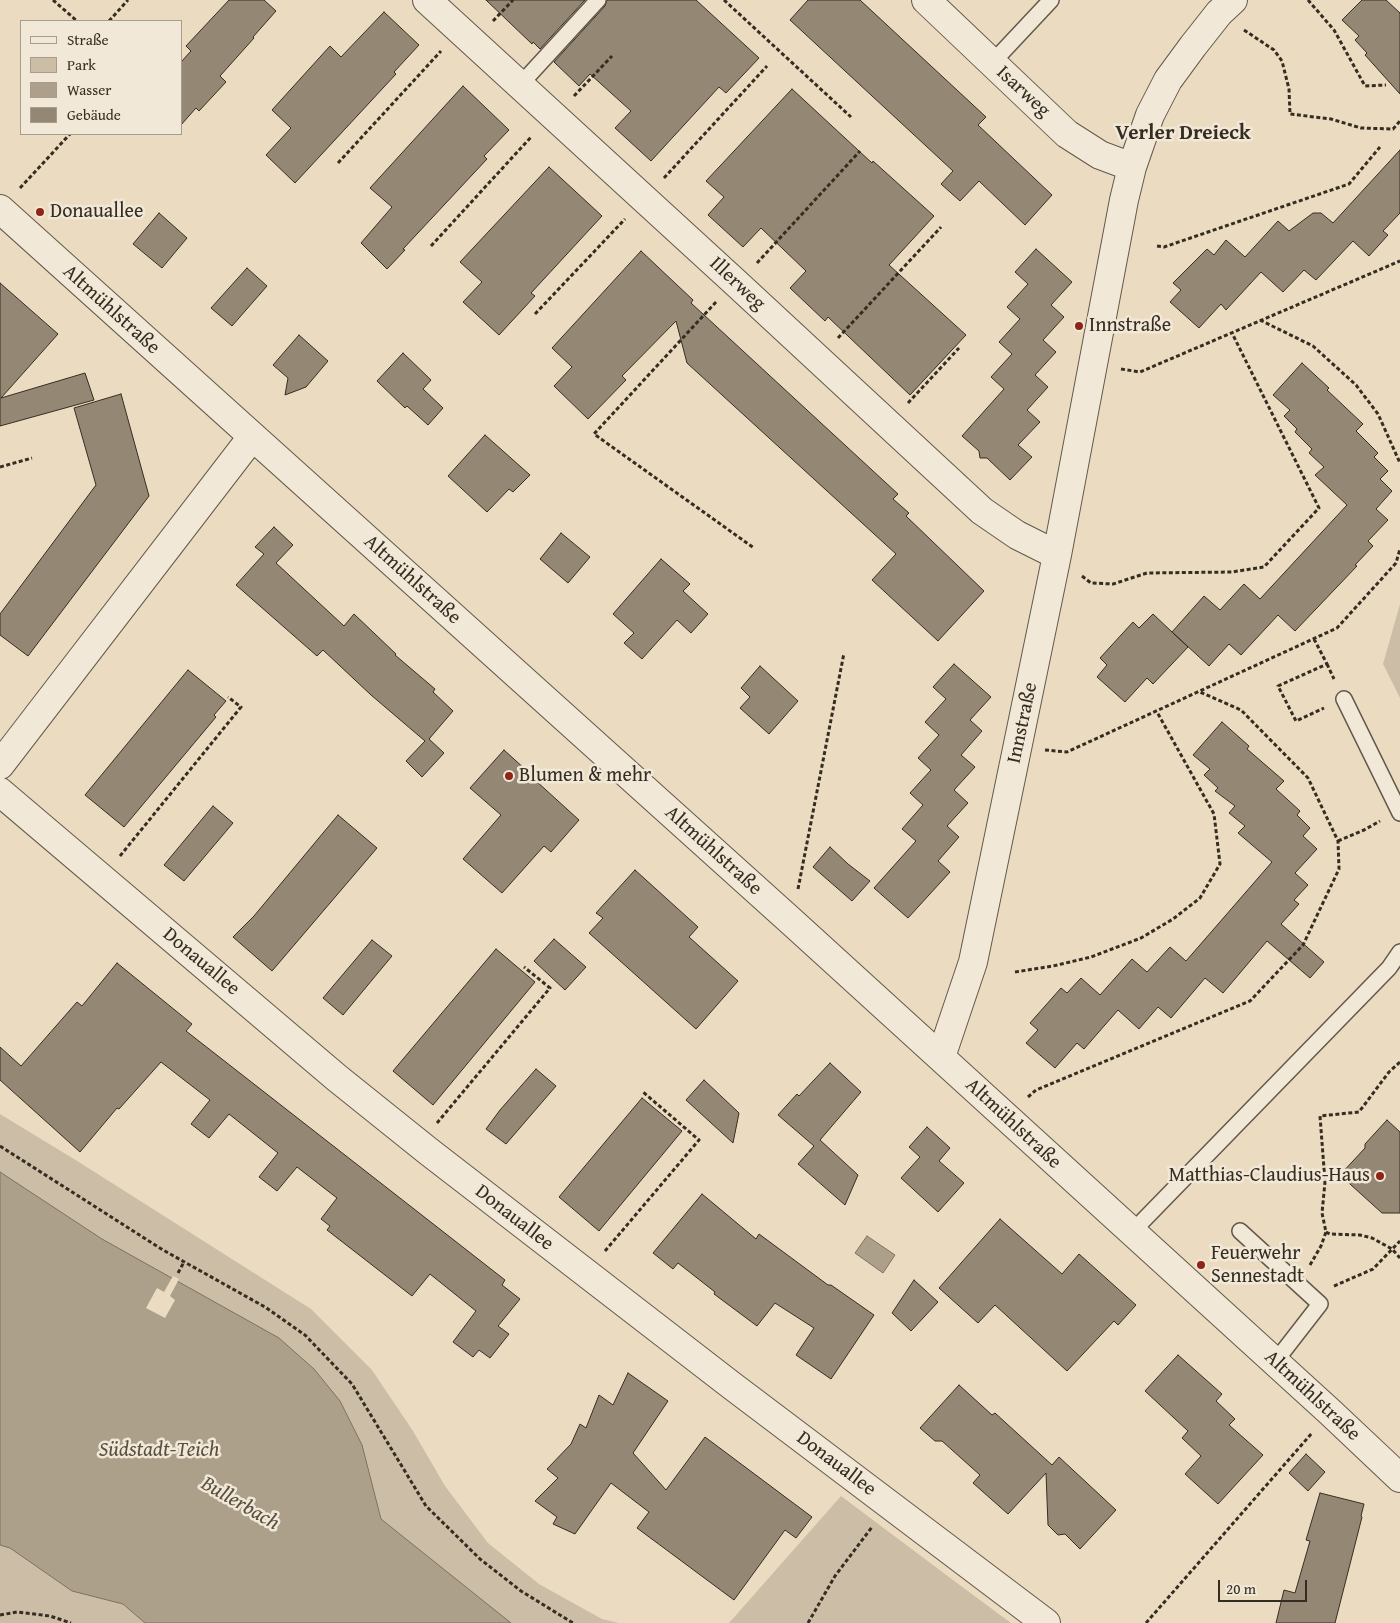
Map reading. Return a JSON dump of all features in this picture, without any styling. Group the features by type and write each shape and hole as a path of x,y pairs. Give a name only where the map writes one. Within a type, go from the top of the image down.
{"street":[{"name":"Illerweg","path":"427,0 982,511 1017,535 1057,555"},
{"name":"Isarweg","path":"931,2 1067,134 1100,155 1132,166"},
{"name":"Innstraße","path":"941,1057 973,962 1057,555 1132,166 1150,115 1168,80 1226,6"},
{"name":"Altmühlstraße","path":"0,210 792,922 1400,1478"},
{"path":"0,765 252,436"},
{"name":"Donauallee","path":"0,792 329,1071 419,1144 1046,1623"}],"lane":[{"path":"520,85 598,0"},
{"path":"992,63 1051,0"},
{"path":"1344,700 1399,812"},
{"path":"1132,1232 1389,968 1400,952"},
{"path":"1240,1231 1320,1304 1275,1362"}],"path":[{"path":"53,0 76,20"},
{"path":"109,20 128,0"},
{"path":"724,0 851,117"},
{"path":"1308,0 1334,30 1365,86 1386,85"},
{"path":"1226,6 1274,50 1282,61 1289,89 1290,114 1331,119 1361,128 1393,129 1400,121"},
{"path":"338,163 460,30"},
{"path":"431,246 612,56"},
{"path":"535,314 767,66"},
{"path":"0,210 69,135"},
{"path":"1156,246 1164,247 1349,184 1380,147"},
{"path":"754,548 594,434 860,152"},
{"path":"818,359 941,227"},
{"path":"1093,364 1140,372 1400,261"},
{"path":"1259,320 1313,346 1356,385 1378,414 1400,463"},
{"path":"1057,555 1091,583 1113,584 1147,573 1232,572 1264,567 1319,508 1232,333"},
{"path":"888,423 959,348"},
{"path":"0,467 32,458"},
{"path":"1018,748 1067,752 1337,628 1396,563 1400,549"},
{"path":"1314,639 1331,673"},
{"path":"792,922 844,653"},
{"path":"1327,664 1278,686 1296,721 1344,700"},
{"path":"1007,1119 1036,1090 1250,1001 1303,945 1339,868 1338,841 1308,778 1241,710 1200,692"},
{"path":"102,878 241,707 228,697"},
{"path":"1015,972 1091,957 1142,938 1173,919 1200,898 1220,864 1214,814 1157,712"},
{"path":"1338,841 1399,812"},
{"path":"419,1144 550,988 524,967"},
{"path":"1298,1284 1321,1246 1326,1232 1322,1213 1325,1182 1320,1116 1359,1112 1388,1072 1400,1062"},
{"path":"586,1273 699,1140 642,1092"},
{"path":"0,1146 163,1250 265,1307 305,1335 352,1384 426,1506 480,1558 521,1591 574,1623"},
{"path":"1326,1232 1330,1234 1360,1235 1378,1241 1392,1249 1400,1258"},
{"path":"1330,1290 1335,1285 1378,1265 1400,1241"},
{"path":"178,1273 184,1262"},
{"path":"1146,1623 1330,1412"},
{"path":"808,1623 835,1576 888,1504"},
{"path":"0,1615 17,1612 50,1616 71,1623"}],"green space":[{"path":"1400,604 1400,698 1383,664"},
{"name":"Südstadt-Teich","path":"0,1114 311,1309 372,1370 413,1431 445,1486 488,1543 539,1584 602,1619 619,1623 0,1623"},
{"path":"841,1496 953,1580 1011,1623 729,1623"}],"water":[{"name":"Südstadt-Teich","path":"0,1172 102,1239 279,1338 314,1369 340,1401 362,1445 381,1519 511,1623 145,1623 123,1604 72,1591 10,1548 0,1545"},
{"path":"867,1236 895,1255 883,1273 855,1253"}],"pier":[{"path":"173,1276 179,1279 170,1296 175,1300 165,1318 146,1308 157,1288 164,1292"}],"building":[{"path":"229,0 264,0 276,11 220,76 226,82 199,111 196,108 182,124 182,61 191,51 186,46"},
{"path":"486,0 585,0 540,49 533,42 532,44"},
{"path":"607,0 696,0 759,58 726,93 719,87 651,161 615,128 631,111 590,74 579,86 554,62 605,6"},
{"path":"808,0 860,0 986,117 978,125 1052,195 1025,225 979,181 960,201 941,184 953,171 790,20"},
{"path":"1362,0 1386,0 1400,13 1400,94 1365,55 1367,53 1355,40 1359,36 1342,20"},
{"path":"384,12 419,45 394,72 396,74 295,183 266,155 291,128 272,110 330,46 341,57"},
{"path":"463,86 509,130 484,156 487,159 403,249 405,250 387,269 361,243 392,207 370,188"},
{"path":"792,89 872,163 873,161 934,216 889,265 966,335 910,395 828,317 825,321 790,288 806,271 761,228 743,247 708,215 724,197 706,181"},
{"path":"1400,150 1400,213 1383,231 1388,235 1369,256 1353,241 1316,280 1304,270 1283,292 1261,272 1226,310 1221,304 1199,328 1170,302 1181,290 1173,283 1207,249 1214,255 1226,240 1245,257 1278,221 1289,231 1313,213 1321,213 1333,223"},
{"path":"549,167 602,216 531,293 535,296 499,335 463,302 482,282 460,262"},
{"path":"159,213 187,238 162,268 133,244"},
{"path":"1036,249 1072,282 1051,305 1064,317 1043,340 1056,352 1035,375 1048,387 1027,410 1040,422 1018,445 1032,457 1010,480 987,458 980,458 979,451 962,436 1004,389 991,377 1012,354 999,342 1020,319 1007,307 1028,284 1015,272"},
{"path":"641,251 693,300 691,303 898,494 893,499 909,513 906,516 984,591 938,641 872,580 896,554 687,363 676,321 622,376 626,380 588,419 554,386 572,367 552,348"},
{"path":"247,268 267,286 232,326 211,308"},
{"path":"0,283 58,334 1,398 85,373 94,400 0,426"},
{"path":"299,335 328,361 306,387 285,395 288,378 273,365"},
{"path":"403,353 431,380 423,389 443,408 428,425 407,406 405,408 377,381"},
{"path":"1302,363 1363,424 1356,431 1378,453 1374,457 1388,471 1380,479 1392,491 1376,509 1388,520 1368,541 1373,546 1355,565 1357,566 1295,631 1278,615 1241,655 1229,644 1209,666 1172,632 1204,596 1220,610 1244,584 1260,599 1347,505 1315,475 1324,467 1309,453 1312,449 1295,432 1297,429 1284,416 1290,410 1273,395"},
{"path":"121,394 149,496 28,656 0,635 0,614 96,485 74,408"},
{"path":"485,435 530,475 513,492 509,489 487,512 448,476"},
{"path":"274,527 293,545 276,563 344,626 354,614 395,655 435,689 433,692 453,711 429,739 444,753 422,777 406,761 425,741 371,695 323,650 317,656 236,585 264,554 255,547"},
{"path":"561,533 590,557 568,583 540,559"},
{"path":"661,559 690,584 683,591 708,614 691,633 677,620 642,659 624,643 634,633 613,614"},
{"path":"1153,614 1188,647 1153,684 1147,678 1125,702 1097,677 1107,665 1100,658 1133,622 1139,628"},
{"path":"954,664 991,697 970,720 982,731 961,755 975,767 954,790 968,803 947,826 959,837 938,861 950,872 908,918 874,888 916,841 902,829 923,805 910,793 931,770 918,758 939,735 925,722 946,699 933,687"},
{"path":"760,666 798,701 769,734 740,708 750,697 741,688"},
{"path":"188,670 226,701 214,715 216,717 124,827 85,795"},
{"path":"1222,722 1249,746 1247,749 1284,781 1276,789 1300,811 1297,815 1310,828 1303,836 1317,849 1295,873 1308,885 1294,900 1299,904 1281,924 1324,962 1310,978 1267,941 1223,993 1205,978 1171,1018 1158,1007 1139,1029 1118,1010 1084,1049 1077,1043 1055,1068 1026,1043 1038,1030 1030,1023 1061,988 1067,993 1081,978 1100,995 1132,959 1147,972 1170,947 1186,961 1272,862 1238,833 1245,826 1229,813 1235,806 1215,791 1218,788 1204,775 1210,769 1193,755"},
{"path":"504,750 579,820 551,852 544,846 502,893 463,859 501,815 470,788"},
{"path":"213,806 233,823 184,881 164,865"},
{"path":"338,815 377,848 272,971 233,937 254,916"},
{"path":"830,847 870,881 852,901 813,867"},
{"path":"635,870 698,927 689,937 738,981 696,1029 589,933 603,918 596,913"},
{"path":"554,939 586,967 565,990 534,961"},
{"path":"372,940 392,956 343,1015 323,998"},
{"path":"496,949 535,982 433,1105 393,1071"},
{"path":"117,963 192,1024 186,1031 505,1280 502,1285 520,1299 498,1326 509,1334 490,1358 479,1350 473,1357 453,1342 476,1311 430,1274 412,1296 327,1230 330,1226 321,1219 337,1198 297,1167 277,1191 259,1177 278,1153 229,1114 209,1138 191,1124 210,1100 161,1062 119,1109 117,1108 80,1152 0,1080 0,1047 21,1066 77,1002 82,1006"},
{"path":"830,1063 861,1092 820,1140 858,1175 845,1205 798,1164 814,1146 778,1115"},
{"path":"536,1069 556,1086 506,1144 486,1129"},
{"path":"704,1080 739,1113 733,1143 686,1100"},
{"path":"642,1098 682,1131 599,1231 559,1197"},
{"path":"1387,1120 1400,1132 1400,1213 1382,1213 1340,1175"},
{"path":"927,1127 950,1148 939,1161 964,1183 938,1212 901,1178 920,1157 909,1147"},
{"path":"702,1194 756,1239 759,1234 828,1285 831,1285 874,1315 831,1379 796,1355 814,1328 775,1303 757,1326 714,1294 715,1292 678,1263 673,1269 653,1253"},
{"path":"1000,1219 1062,1274 1079,1254 1136,1305 1118,1325 1114,1321 1067,1371 995,1305 978,1323 939,1288"},
{"path":"914,1280 938,1302 911,1331 892,1313"},
{"path":"1178,1355 1222,1394 1216,1401 1235,1419 1229,1425 1263,1455 1218,1504 1185,1474 1201,1456 1182,1438 1188,1431 1145,1391"},
{"path":"628,1373 668,1401 633,1453 666,1490 705,1437 812,1517 796,1538 785,1530 734,1600 637,1528 649,1512 611,1483 575,1534 553,1524 557,1517 535,1501 558,1478 547,1469 571,1444 580,1424 586,1428 599,1395 613,1405"},
{"path":"959,1385 992,1415 995,1413 1052,1465 1059,1457 1116,1510 1080,1549 1065,1534 1058,1535 1048,1525 1046,1473 1008,1514 973,1483 980,1475 942,1441 935,1441 920,1428"},
{"path":"1306,1454 1325,1472 1308,1491 1289,1473"},
{"path":"1320,1493 1364,1504 1335,1623 1276,1623 1284,1590 1295,1593 1310,1541 1306,1540"}],"place":[{"name":"Donauallee","path":"40,212"},
{"name":"Innstraße","path":"1079,326"},
{"name":"Blumen & mehr","path":"509,776"},
{"name":"Matthias-Claudius-Haus","path":"1380,1176"},
{"name":"Feuerwehr Sennestadt","path":"1201,1265"}],"district":[{"name":"Verler Dreieck","path":"1183,134"}],"water label":[{"name":"Bullerbach","path":"240,1504"}]}
